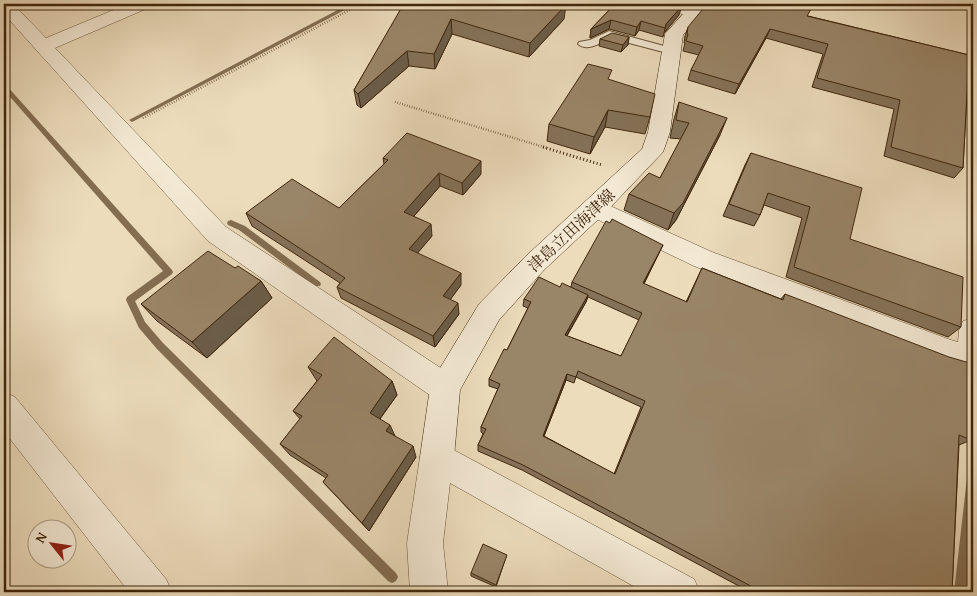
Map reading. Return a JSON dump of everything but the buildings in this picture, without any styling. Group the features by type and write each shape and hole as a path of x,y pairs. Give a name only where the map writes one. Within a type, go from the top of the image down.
{"street":[{"path":"4,4 217,234 445,388"},
{"path":"43,46 142,4"},
{"path":"665,4 697,8"},
{"name":"津島立田海津線","path":"429,592 425,543 445,388 489,312 535,262 595,208 652,152 659,132 674,34 697,8"},
{"path":"595,208 704,259 950,353 973,349"},
{"path":"4,407 153,592"},
{"path":"437,458 681,592"}],"lane":[{"path":"583,44 593,43 609,34 671,51"}],"path":[{"path":"121,130 361,4"},
{"path":"395,102 631,173"}],"waterway":[{"path":"132,120 353,4"},
{"path":"4,86 169,272 130,300 142,325 160,346 392,577"},
{"path":"231,223 242,228 317,284"},
{"path":"960,592 973,469"}]}
